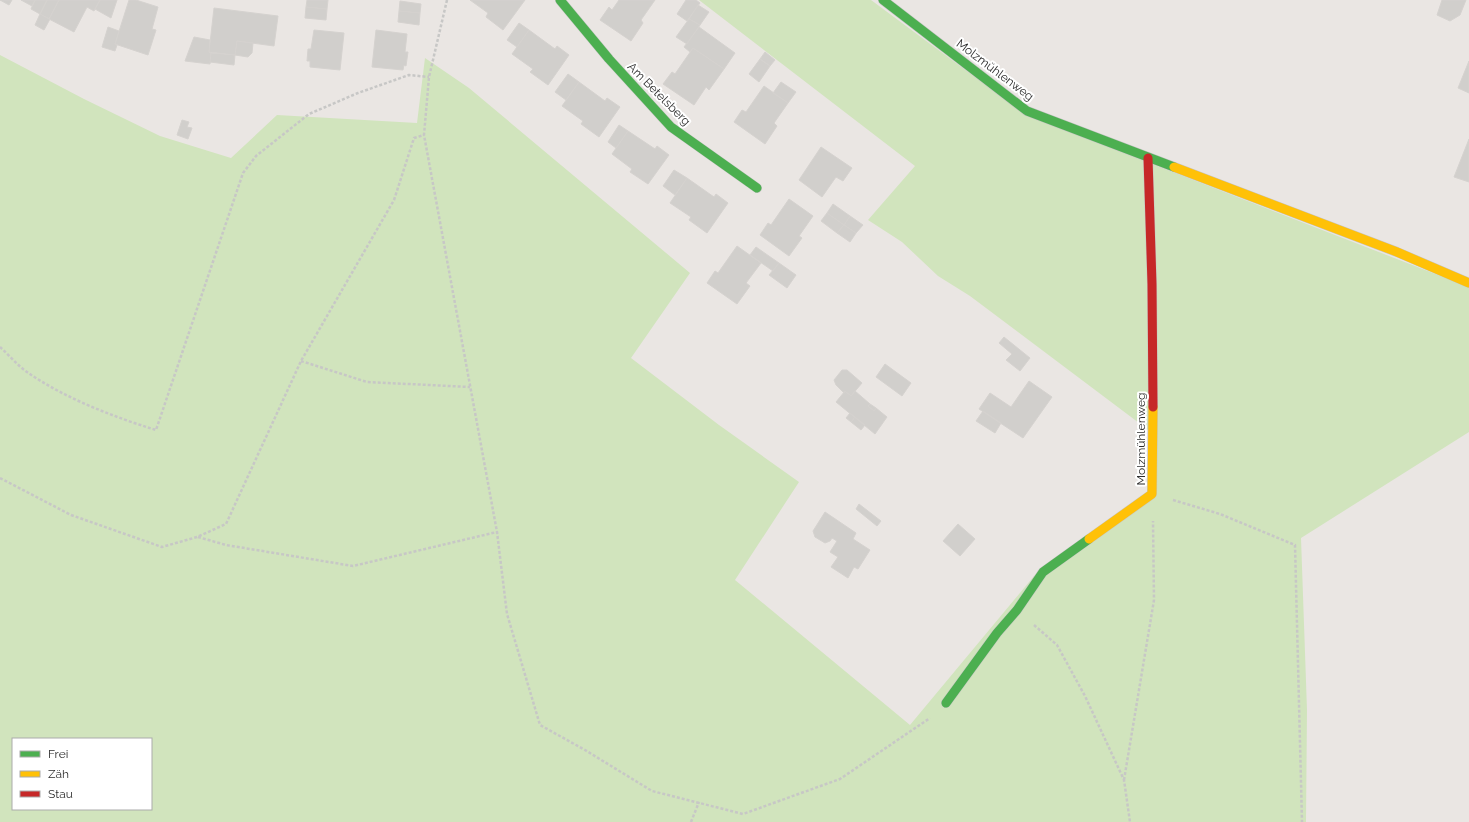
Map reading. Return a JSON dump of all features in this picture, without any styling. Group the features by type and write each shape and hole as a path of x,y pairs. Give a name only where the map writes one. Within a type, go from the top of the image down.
{"street":[{"name":"Am Betelsberg","path":"560,0 609,59 671,127 757,188"},
{"name":"Molzmühlenweg","path":"883,0 1027,111 1397,252 1469,284"},
{"name":"Molzmühlenweg","path":"946,703 997,633 1017,610 1043,572 1152,494 1152,278 1148,158"}],"path":[{"path":"447,0 429,77 424,135 497,532 507,614 540,725 585,750 652,791 743,814 840,779 938,712 946,703"},
{"path":"0,346 27,371 59,391 123,419 156,430 243,173 256,156 309,114 358,93 409,75 429,77"},
{"path":"0,478 71,515 162,547 197,537 226,524 301,361 394,200 414,138 424,135"},
{"path":"301,361 367,382 470,387"},
{"path":"1124,780 1154,600 1152,494 1220,514 1295,545 1302,822"},
{"path":"197,537 226,545 353,566 497,532"},
{"path":"1017,610 1057,645 1085,696 1124,780 1130,822"},
{"path":"691,822 699,802"}],"green space":[{"path":"699,0 871,0 1026,115 1469,287 1469,432 1301,538 1307,710 1306,822 0,822 0,55 84,99 160,136 231,158 277,115 417,123 425,58 469,88 690,273 631,358 719,425 799,482 735,580 910,725 1034,576 1148,493 1151,432 970,296 938,276 902,242 868,220 915,166"}],"building":[{"path":"0,0 12,0 9,5"},
{"path":"21,0 35,0 32,6"},
{"path":"35,0 47,0 40,14 31,9"},
{"path":"47,0 59,0 49,19 40,14"},
{"path":"59,0 100,0 94,11 87,7 74,32 49,19"},
{"path":"100,0 117,0 111,18 95,9"},
{"path":"129,0 136,0 158,7 152,29 156,30 148,55 115,44"},
{"path":"307,0 328,0 327,9 306,7"},
{"path":"470,0 525,0 503,30 486,17 488,13"},
{"path":"619,0 655,0 641,20 643,23 631,41 600,20 609,7 612,10"},
{"path":"686,0 696,0 700,3 687,21 677,14"},
{"path":"1442,0 1466,0 1460,15 1450,21 1437,15"},
{"path":"400,1 421,4 420,13 399,11"},
{"path":"698,5 709,12 700,25 689,19"},
{"path":"306,7 327,9 326,20 305,18"},
{"path":"214,8 278,16 274,46 237,41 235,55 209,52"},
{"path":"399,11 420,13 419,25 398,22"},
{"path":"40,14 50,19 44,30 35,25"},
{"path":"689,19 700,25 687,44 676,37"},
{"path":"519,23 529,30 517,47 507,40"},
{"path":"108,27 119,31 115,44 117,45 115,51 102,47"},
{"path":"699,27 735,53 724,69 693,48 690,52 684,47"},
{"path":"314,30 344,33 340,70 310,67 310,61 307,61 308,49 311,49"},
{"path":"376,30 407,34 405,52 408,52 406,66 404,65 403,70 372,67"},
{"path":"529,30 555,49 557,46 569,55 548,85 530,72 533,69 512,54"},
{"path":"194,37 210,40 210,64 185,61"},
{"path":"237,41 253,43 252,53 248,57 235,55"},
{"path":"693,48 724,69 709,90 706,87 694,105 663,84 672,72 675,74"},
{"path":"765,52 775,60 770,66 760,59"},
{"path":"211,53 235,55 234,65 210,62"},
{"path":"760,59 770,66 759,82 749,74"},
{"path":"1469,61 1469,93 1458,88"},
{"path":"568,74 579,82 566,100 555,92"},
{"path":"579,82 605,101 607,98 620,107 599,137 581,124 583,121 562,106"},
{"path":"781,82 796,92 788,103 773,93"},
{"path":"764,86 788,103 774,123 777,126 765,144 734,122 742,110 746,112"},
{"path":"182,120 189,122 187,127 192,128 188,139 177,135"},
{"path":"619,125 628,131 616,148 608,142"},
{"path":"628,131 655,149 657,146 669,155 648,184 630,172 632,169 612,154"},
{"path":"1469,139 1469,182 1454,177"},
{"path":"821,147 852,168 843,181 836,177 822,197 799,180"},
{"path":"674,170 687,178 675,195 663,186"},
{"path":"687,178 714,197 716,194 728,203 707,233 689,220 691,217 670,203"},
{"path":"789,199 813,216 799,236 802,238 789,256 760,235 768,223 771,225"},
{"path":"833,204 850,216 844,225 827,213"},
{"path":"827,213 844,225 837,233 821,221"},
{"path":"850,216 863,225 856,233 844,225"},
{"path":"844,225 856,233 850,242 837,233"},
{"path":"737,246 761,263 746,283 750,286 737,304 707,283 715,271 718,273"},
{"path":"756,247 779,263 773,271 750,255"},
{"path":"779,263 796,275 787,288 769,275"},
{"path":"1004,337 1030,358 1020,371 1006,360 1012,354 999,343"},
{"path":"885,364 911,383 902,396 876,377"},
{"path":"842,370 847,370 862,383 851,396 845,391 844,393 836,385 834,380"},
{"path":"1029,381 1052,397 1023,438 979,409 990,393 1011,407"},
{"path":"845,391 851,396 855,391 870,404 868,406 874,411 876,408 887,417 875,434 836,402"},
{"path":"870,404 876,408 874,411 868,406"},
{"path":"983,411 1001,423 995,433 976,421"},
{"path":"850,413 855,417 851,422 846,418"},
{"path":"855,417 865,425 861,430 851,422"},
{"path":"859,504 881,521 877,526 856,509"},
{"path":"825,512 856,533 853,539 870,550 858,569 854,567 848,578 831,567 838,557 830,552 837,541 832,538 830,541 825,543 815,537 813,531"},
{"path":"958,524 975,539 960,556 943,541"}],"traffic: fast":[{"path":"560,0 609,59 671,127 757,188"},
{"path":"883,0 1027,111 1174,167"},
{"path":"946,703 997,633 1017,610 1043,572 1089,539"}],"traffic: slow":[{"path":"1174,167 1397,252 1469,283"},
{"path":"1089,539 1152,494 1153,407"}],"traffic: jam":[{"path":"1148,158 1152,284 1153,407"}]}
